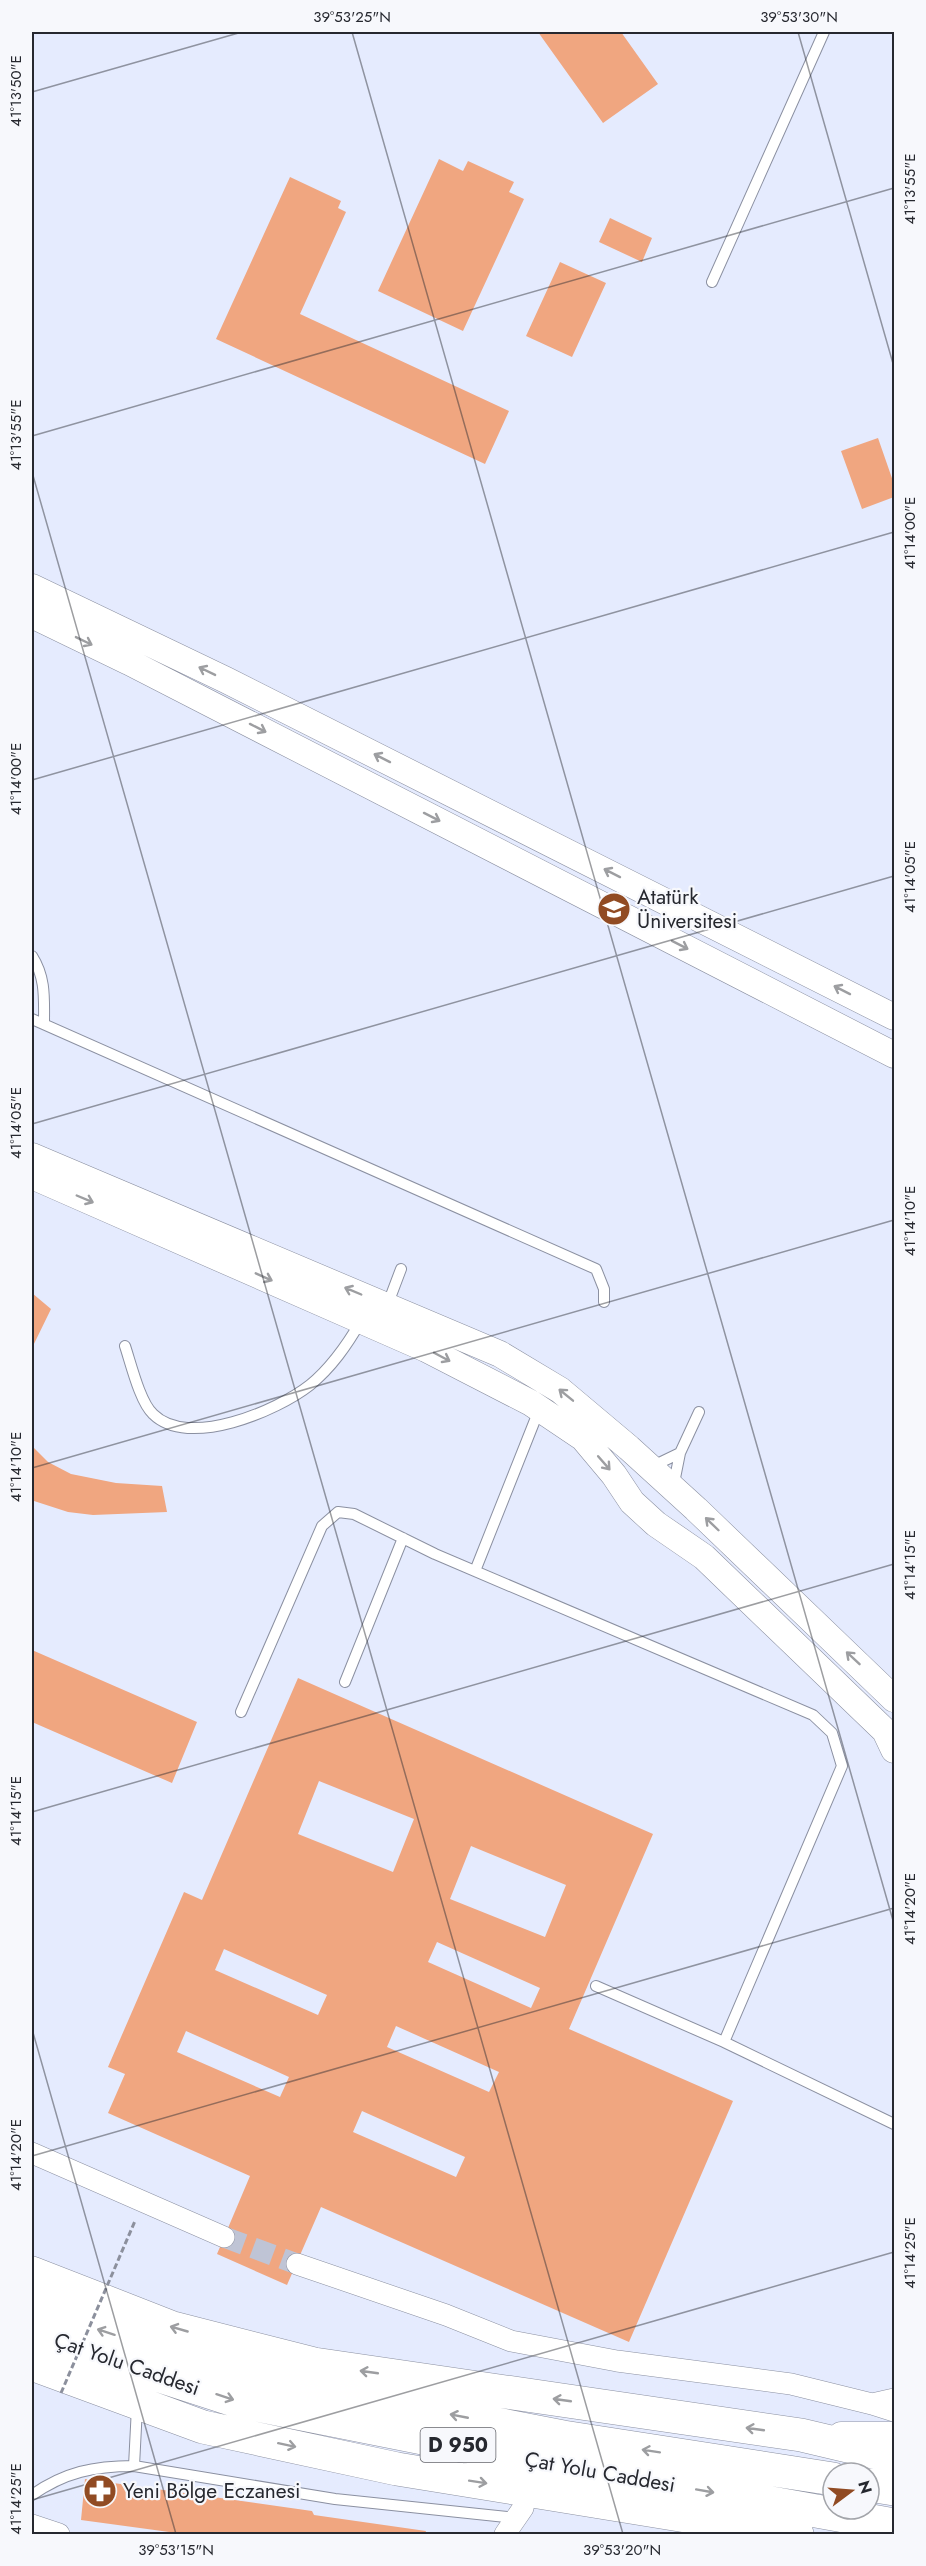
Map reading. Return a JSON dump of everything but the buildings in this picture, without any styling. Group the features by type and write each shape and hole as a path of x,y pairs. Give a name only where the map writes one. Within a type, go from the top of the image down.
{"highway":[{"path":"32,2273 173,2328 314,2364 801,2435 894,2457"},
{"name":"Çat Yolu Caddesi","path":"32,2301 80,2324 222,2370 563,2437 821,2478"},
{"name":"Çat Yolu Caddesi","path":"32,2330 68,2346 237,2401 533,2460 894,2525"},
{"path":"32,2364 202,2427 397,2469 516,2514 797,2535"}],"street":[{"path":"32,587 237,686 894,1017"},
{"path":"32,615 129,662 894,1055"},
{"path":"32,1156 500,1354 560,1390 673,1488 894,1699"},
{"path":"32,1176 426,1349 540,1409 583,1438 644,1513 704,1557 885,1731 894,1750"},
{"path":"624,1490 634,1477 650,1467"},
{"path":"644,1513 658,1509 673,1488"},
{"path":"32,2153 224,2237"},
{"path":"297,2264 446,2315 511,2341 616,2361 791,2384 894,2411"},
{"path":"872,2404 894,2399"},
{"path":"801,2435 894,2435"},
{"path":"32,2524 59,2535"}],"lane":[{"path":"712,282 824,32"},
{"path":"32,956 38,966 44,987 44,1024"},
{"path":"32,1019 596,1269 604,1289 604,1302"},
{"path":"387,1306 401,1269"},
{"path":"125,1346 141,1392 152,1414 178,1429 200,1430 262,1412 309,1386 343,1353 361,1320"},
{"path":"475,1571 540,1409"},
{"path":"673,1488 680,1454 699,1412"},
{"path":"650,1467 680,1454"},
{"path":"242,1712 322,1526 338,1512 354,1514 475,1571 813,1714 832,1733 842,1766 724,2042"},
{"path":"345,1682 403,1538"},
{"path":"596,1986 724,2042 894,2124"},
{"path":"134,2466 137,2403"},
{"path":"32,2495 55,2480 76,2471 104,2466 134,2466 335,2499 516,2514"}],"path":[{"path":"60,2393 135,2220"}],"tunnel":[{"path":"224,2237 297,2264"}],"place":[{"name":"Atatürk Üniversitesi","path":"614,909"},
{"name":"Yeni Bölge Eczanesi","path":"100,2491"}]}
